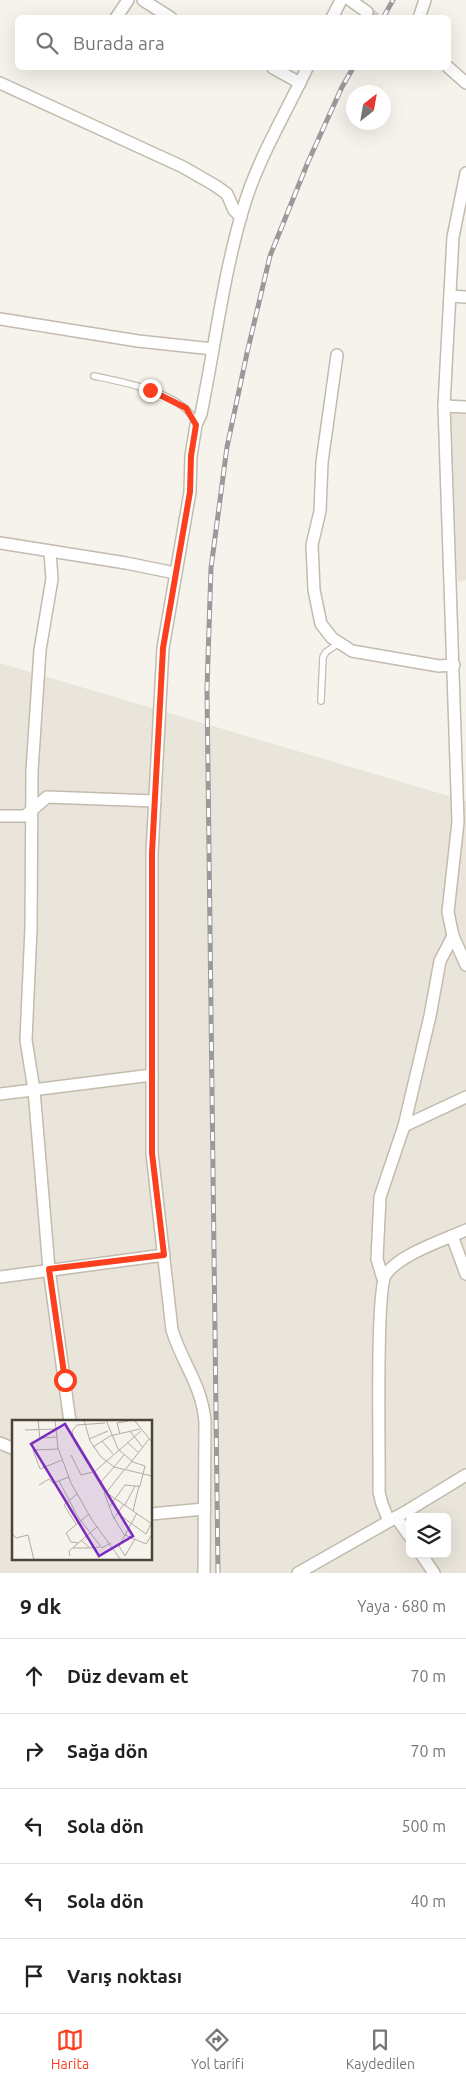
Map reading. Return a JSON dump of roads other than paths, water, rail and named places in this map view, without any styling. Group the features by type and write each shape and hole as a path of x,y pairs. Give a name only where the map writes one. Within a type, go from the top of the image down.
{"street":[{"path":"118,15 128,0"},
{"path":"143,0 166,15"},
{"path":"334,15 341,0"},
{"path":"350,0 367,12"},
{"path":"420,15 425,0"},
{"path":"277,70 300,83"},
{"path":"204,1573 205,1422 203,1401 199,1388 180,1356 172,1330 152,1153 150,924 163,648 190,492 191,456 196,425 201,414 241,217 264,158 307,70"},
{"path":"451,70 466,83"},
{"path":"0,83 183,167 227,194 234,210 241,217"},
{"path":"466,177 453,236 444,406 447,542 454,665 460,679 462,821 448,912 453,936 466,965"},
{"path":"450,296 466,297"},
{"path":"0,319 138,341 213,350"},
{"path":"337,355 322,462 320,511 312,545 314,590 319,617 324,630 352,651 439,666 454,665"},
{"path":"444,406 466,407"},
{"path":"0,543 176,573"},
{"path":"50,552 52,579 40,650 32,771 31,928 26,1040 34,1090 49,1269 70,1420"},
{"path":"0,816 18,817 32,812 47,797 155,801"},
{"path":"406,1533 382,1504 379,1492 380,1352 383,1279 377,1259 380,1197 404,1126 424,1044 440,961 453,936"},
{"path":"0,1094 152,1075"},
{"path":"404,1126 466,1097"},
{"path":"383,1279 396,1264 466,1230"},
{"path":"452,1236 466,1274"},
{"path":"0,1277 164,1255"},
{"path":"0,1443 12,1448"},
{"path":"298,1573 393,1519 466,1474"},
{"path":"152,1514 204,1509"},
{"path":"424,1558 434,1573"}],"lane":[{"path":"94,376 150,390 179,403 190,413 196,425"},
{"path":"322,701 323,656 339,643"}],"tunnel":[{"path":"367,12 372,15"}],"railway":[{"path":"385,15 393,0"},
{"path":"218,1573 207,689 211,568 227,447 270,256 308,162 342,87 352,70"}]}
